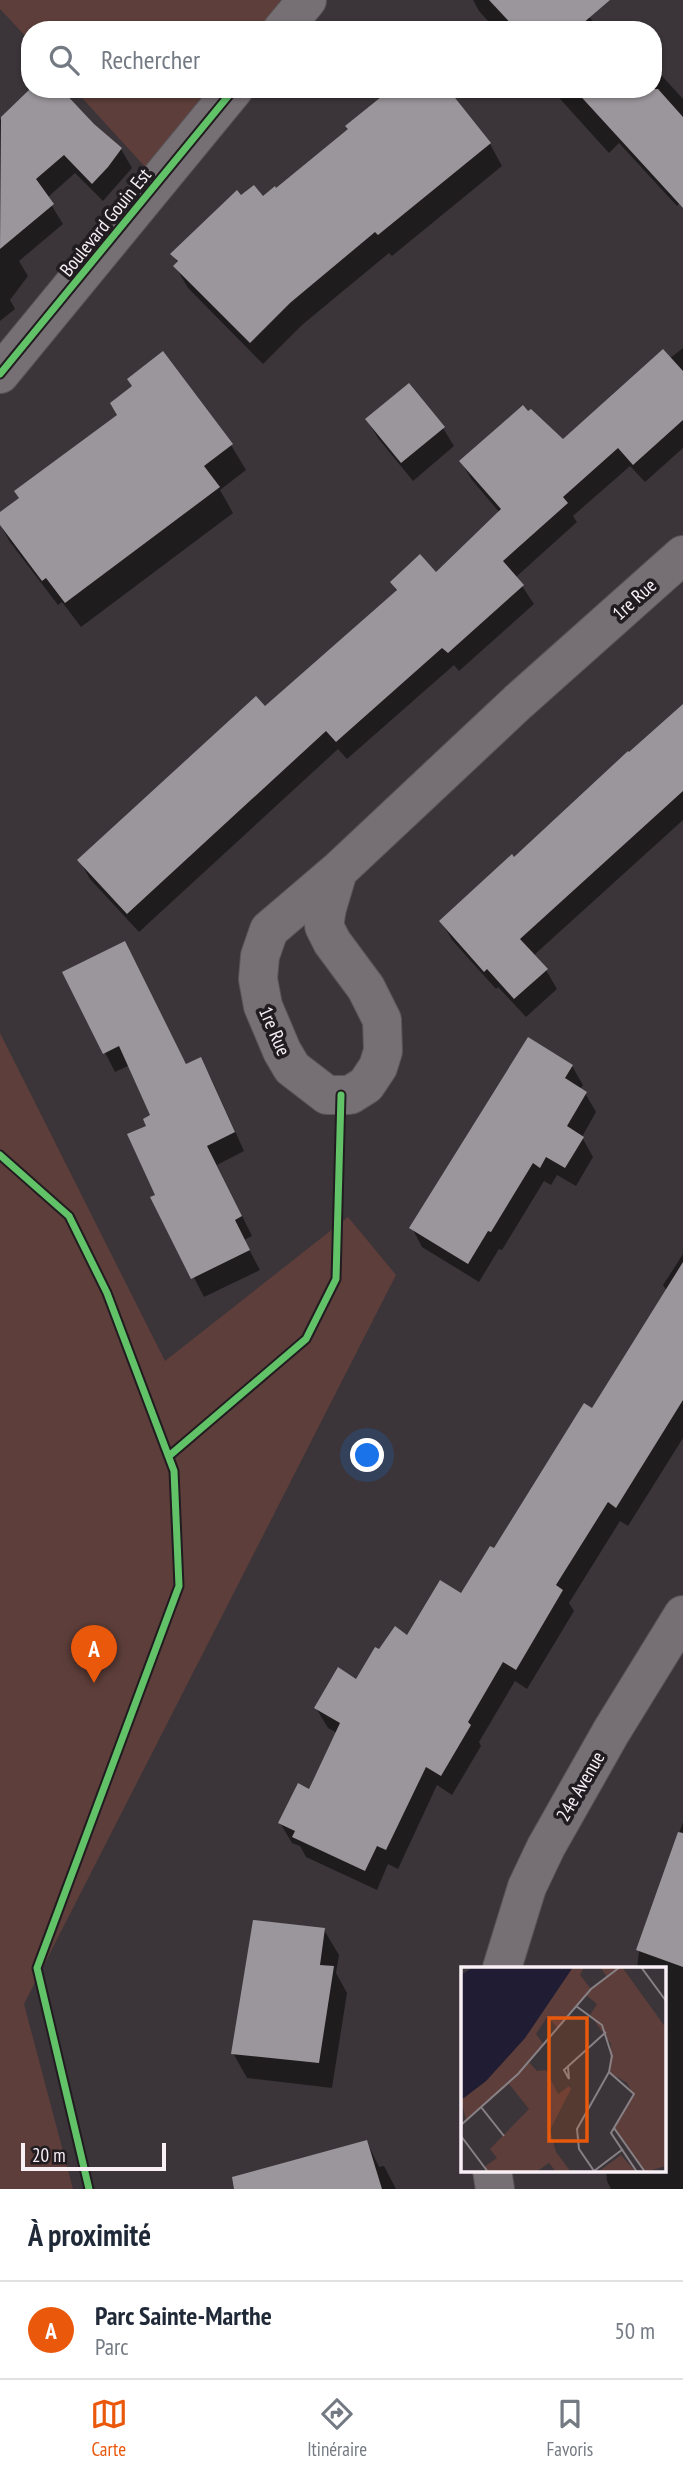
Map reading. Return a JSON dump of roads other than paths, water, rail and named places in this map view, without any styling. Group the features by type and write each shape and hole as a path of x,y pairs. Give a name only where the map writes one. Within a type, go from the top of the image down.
{"street":[{"path":"290,21 307,0"},
{"name":"Boulevard Gouin Est","path":"0,374 227,98"},
{"name":"1re Rue","path":"338,871 324,926 332,942 366,988 382,1020 383,1051 378,1067 366,1085 350,1095 327,1095 292,1068 282,1051 263,1006 258,979 260,956 269,930 338,871 518,702 683,555"},
{"name":"24e Avenue","path":"503,1967 527,1887 546,1847 611,1732 683,1615"}],"place":[{"name":"Parc Sainte-Marthe","path":"94,1683"}]}
